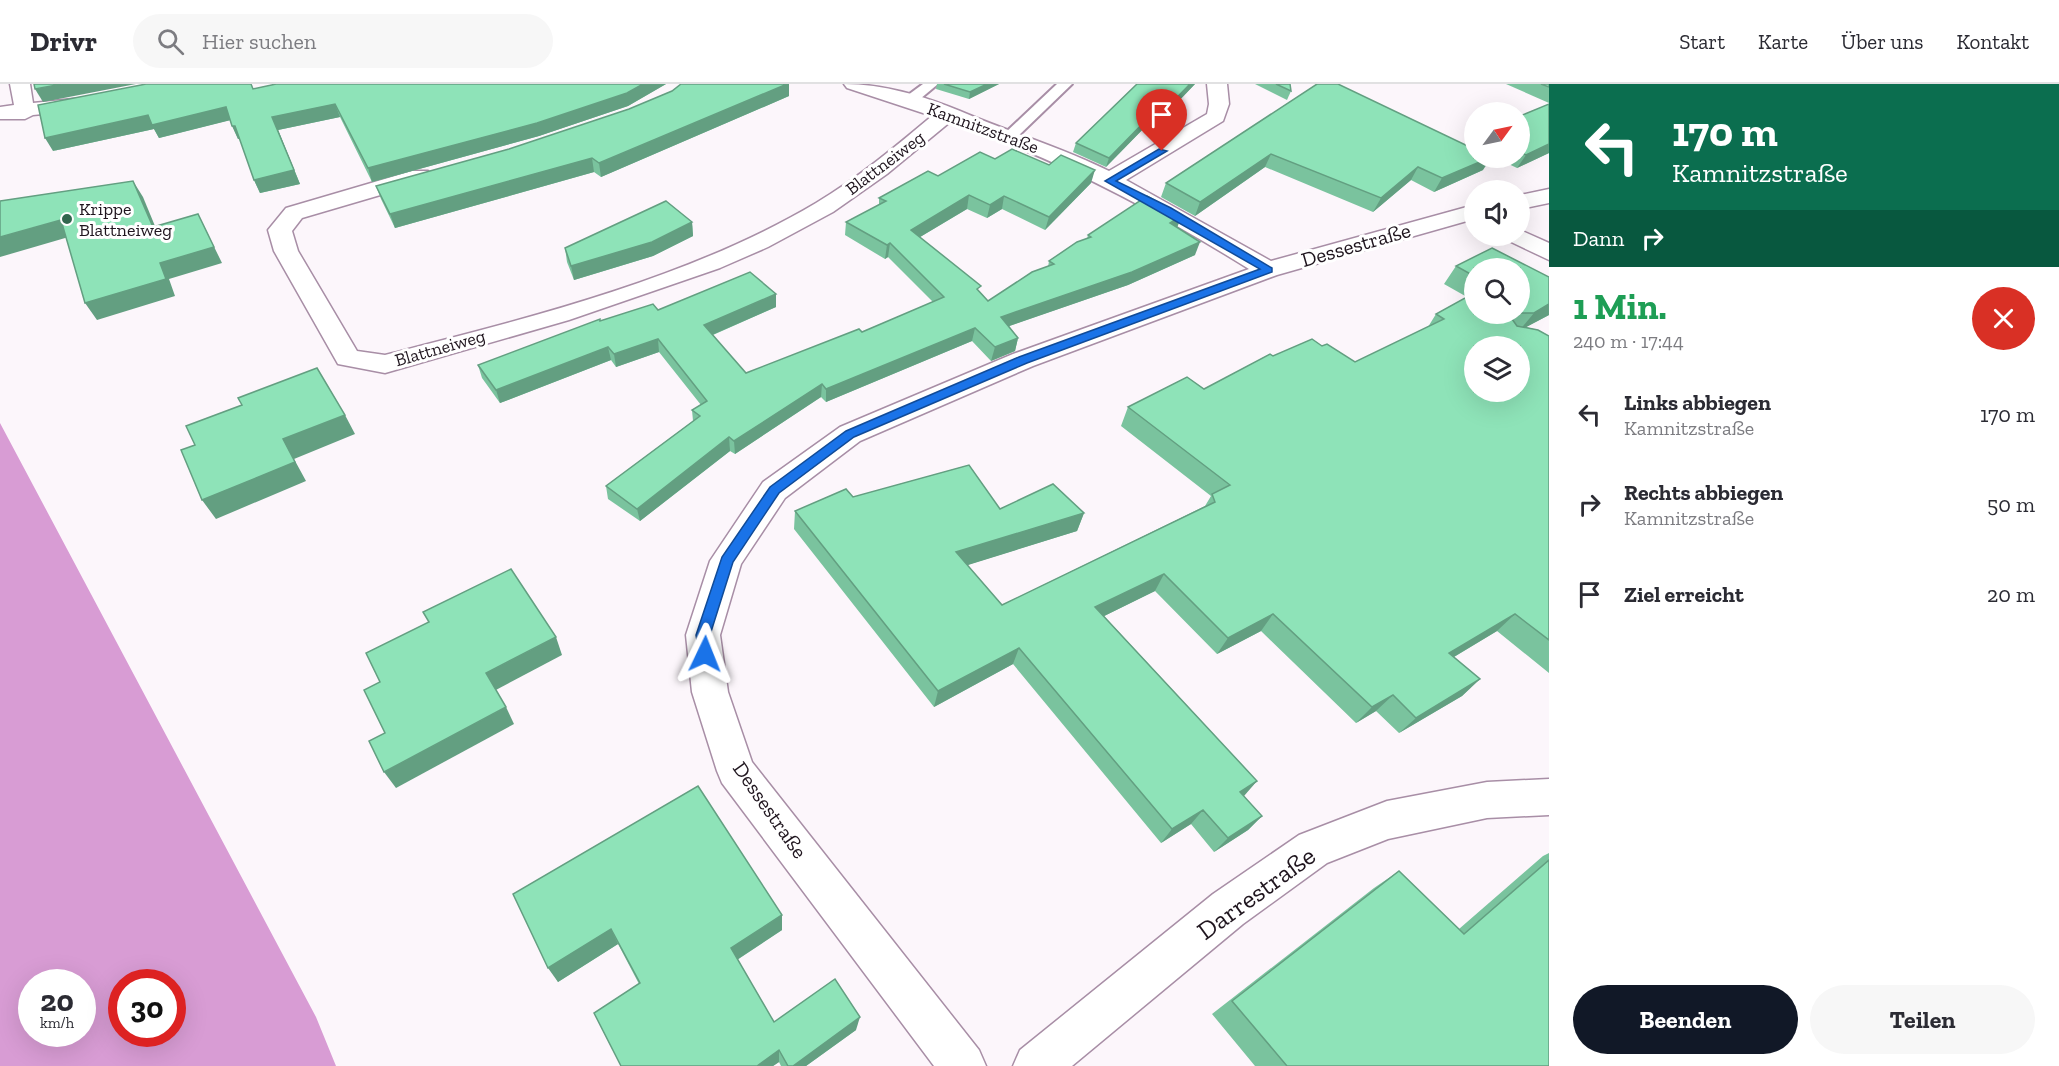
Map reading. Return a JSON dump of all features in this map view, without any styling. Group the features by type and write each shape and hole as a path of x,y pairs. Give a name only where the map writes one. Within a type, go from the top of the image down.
{"street":[{"path":"20,84 25,112"},
{"name":"Kamnitzstraße","path":"854,84 948,113 1010,137 1109,181 1209,233 1268,270"},
{"path":"1109,181 1216,117 1219,104 1217,84"},
{"path":"0,113 25,112 106,99"},
{"name":"Blattneiweg","path":"438,172 294,213 280,230 286,251 348,358 386,364 610,298 721,258 806,218 885,166 948,113"},
{"path":"1530,200 1549,196"},
{"name":"Dessestraße","path":"963,1066 736,771 710,692 703,635 726,561 774,490 850,434 1023,360 1268,270 1464,215"},
{"path":"1530,243 1549,253"},
{"name":"Darrestraße","path":"1036,1066 1228,909 1313,849 1387,820 1487,800 1549,797"}],"lane":[{"path":"909,101 931,84"},
{"path":"1010,137 1065,84"}],"shaded area":[{"path":"0,423 316,1017 336,1066 0,1066"}],"building":[{"path":"34,84 62,84 35,89"},
{"path":"146,84 251,84 253,89 276,84 643,84 627,93 537,123 368,168 335,104 272,117 294,170 254,180 226,107 152,125 148,115 45,138 38,105"},
{"path":"681,84 787,84 599,163 592,158 390,214 376,186 509,149 629,109 672,91"},
{"path":"944,84 987,84 970,92"},
{"path":"1137,84 1190,84 1155,120 1148,118 1109,158 1076,143"},
{"path":"1276,84 1290,84 1291,91"},
{"path":"1317,84 1338,84 1464,144 1466,168 1442,178 1418,167 1381,198 1271,154 1200,202 1166,183"},
{"path":"1549,104 1549,144 1530,153 1530,112"},
{"path":"1012,149 1049,165 1061,155 1095,170 1049,217 1004,196 990,205 969,195 911,230 981,286 977,289 988,301 1032,272 1054,264 1049,261 1077,242 1091,237 1088,235 1147,196 1182,215 1170,223 1200,242 1132,272 1001,317 1018,338 995,347 975,328 826,389 822,384 734,441 729,437 637,509 606,486 700,416 692,410 707,401 658,339 614,354 608,347 496,390 478,365 600,319 600,321 653,304 658,310 750,272 776,294 704,325 746,373 859,329 862,332 944,297 890,243 887,245 846,222 886,201 879,198 928,171 938,176 980,152 995,159"},
{"path":"133,181 153,227 198,214 214,247 160,263 166,279 85,303 61,220 0,237 0,201"},
{"path":"666,201 692,222 652,242 571,266 565,248"},
{"path":"1492,248 1512,258 1472,258"},
{"path":"1464,262 1464,270 1456,266"},
{"path":"1530,267 1549,277 1549,304 1530,313"},
{"path":"1464,299 1464,324 1516,324 1538,330 1549,336 1549,640 1515,614 1449,653 1480,679 1416,718 1393,695 1372,707 1273,614 1228,638 1164,574 1095,607 1257,781 1240,792 1262,816 1228,838 1203,810 1172,829 1019,648 938,691 795,511 846,489 853,497 969,465 1000,509 1053,484 1084,513 956,552 1002,605 1215,502 1212,494 1230,485 1128,407 1187,377 1204,389 1270,354 1273,356 1312,339 1322,346 1327,344 1355,362 1444,319 1436,314"},
{"path":"317,368 345,415 283,439 295,462 202,500 181,450 195,445 186,426 242,405 238,398"},
{"path":"511,569 556,637 486,673 506,707 384,772 369,741 385,733 364,690 380,682 366,653 429,622 423,612"},
{"path":"698,786 782,915 731,948 774,1022 835,979 860,1017 793,1066 788,1066 779,1050 757,1066 621,1066 594,1013 640,983 611,929 548,968 513,894"},
{"path":"1549,860 1549,1066 1287,1066 1232,1001 1399,871 1464,934"}],"place":[{"name":"Krippe Blattneiweg","path":"67,219"}],"route":[{"path":"705,654 703,635 726,561 774,490 850,434 1023,360 1268,270 1219,239 1109,181 1162,151"}]}
